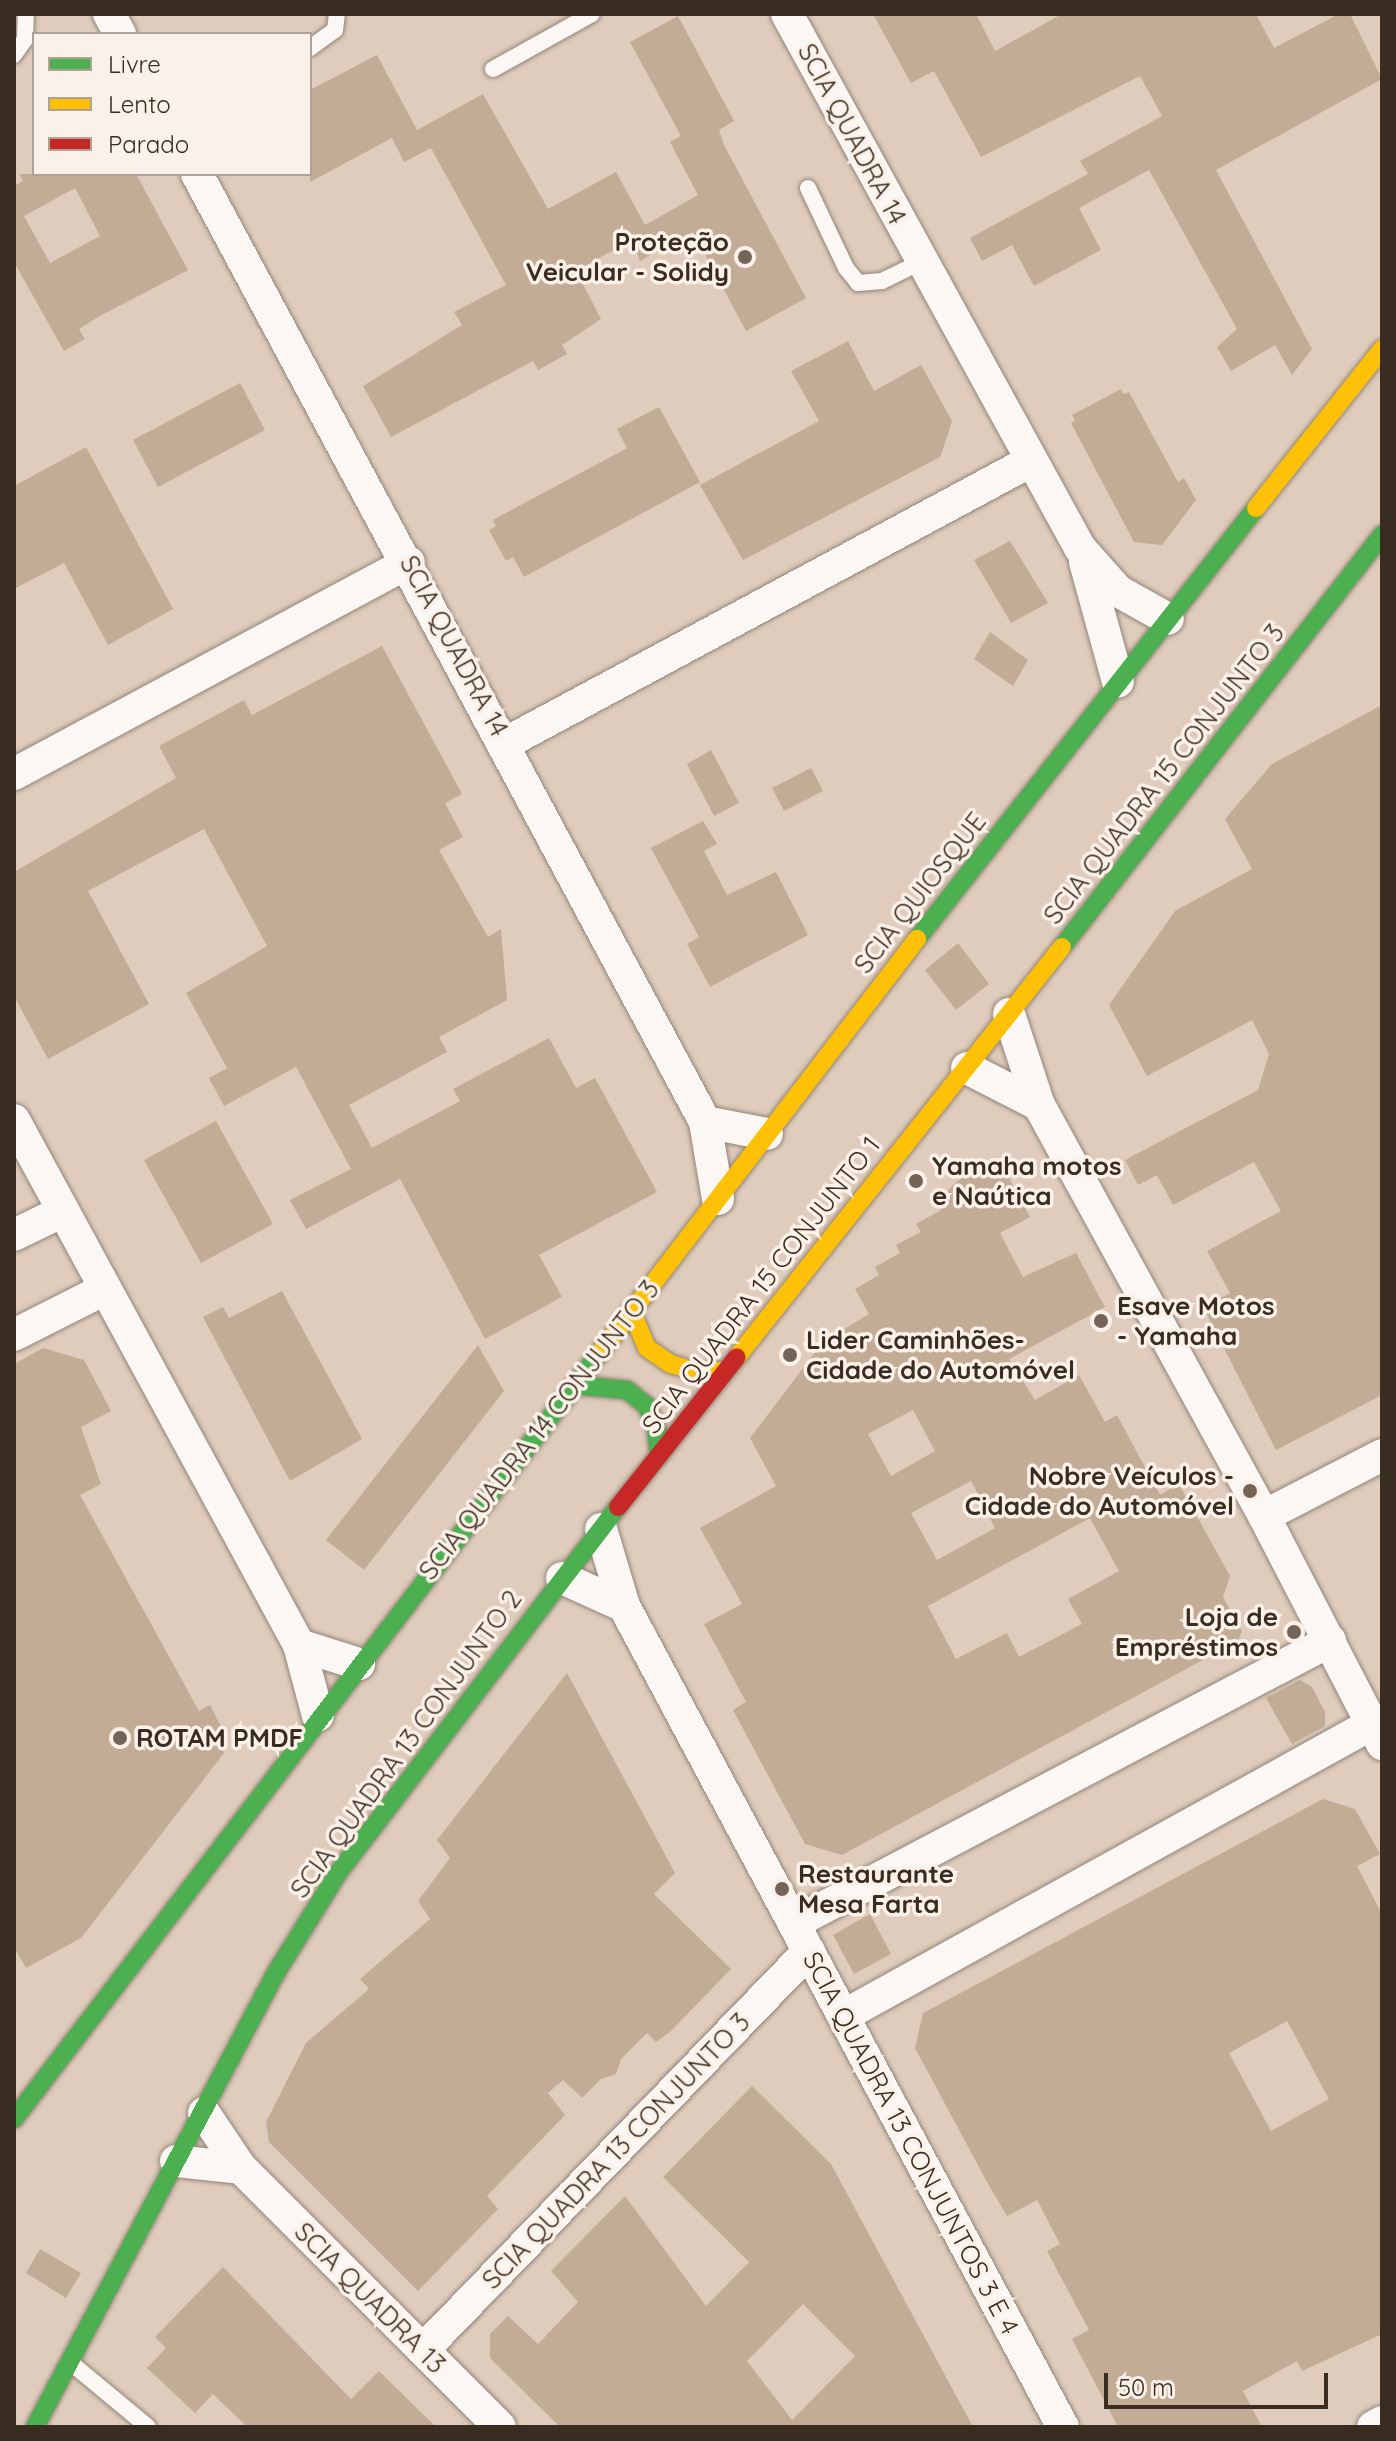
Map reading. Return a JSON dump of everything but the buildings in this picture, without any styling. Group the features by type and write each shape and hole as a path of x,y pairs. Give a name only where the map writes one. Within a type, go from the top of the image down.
{"main road":[{"name":"SCIA QUIOSQUE","path":"741,1170 1118,682 1382,349"},
{"name":"SCIA QUADRA 15 CONJUNTO 3","path":"976,1056 1371,564 1382,535"},
{"name":"SCIA QUADRA 15 CONJUNTO 1","path":"570,1568 976,1056"},
{"name":"SCIA QUADRA 14 CONJUNTO 3","path":"14,2119 337,1690 741,1170"},
{"path":"631,1310 647,1348 671,1364 697,1372 724,1371"},
{"path":"574,1385 627,1390 647,1406 656,1426 659,1456"},
{"name":"SCIA QUADRA 13 CONJUNTO 2","path":"35,2427 277,1971 338,1873 570,1568"}],"street":[{"path":"109,14 119,32"},
{"name":"SCIA QUADRA 14","path":"787,14 1029,462 1080,548 1118,591 1168,619"},
{"name":"SCIA QUADRA 14","path":"198,176 506,743 705,1122 718,1199"},
{"path":"506,743 1029,462"},
{"name":"SCIA QUADRA 14","path":"1080,548 1118,682"},
{"path":"14,774 409,562"},
{"path":"843,2016 1377,1734 1264,1516 1039,1105 1009,1014"},
{"path":"976,1056 1039,1105"},
{"path":"14,1120 299,1645 318,1716"},
{"path":"705,1122 767,1134"},
{"path":"14,1235 63,1211"},
{"path":"14,1335 105,1289"},
{"path":"1264,1516 1382,1455"},
{"name":"SCIA QUADRA 13 CONJUNTOS 3 E 4","path":"601,1529 624,1606 1063,2427"},
{"path":"570,1568 624,1606"},
{"path":"794,1923 1330,1641"},
{"path":"299,1645 359,1664"},
{"name":"SCIA QUADRA 13 CONJUNTO 3","path":"423,2350 809,1951"},
{"path":"190,2136 241,2168"},
{"name":"SCIA QUADRA 13","path":"190,2136 241,2168 500,2427"},
{"path":"1373,2427 1382,2422"}],"lane":[{"path":"14,55 25,39 26,14"},
{"path":"312,47 335,30 337,14"},
{"path":"493,69 592,14"},
{"path":"808,188 846,268 858,283 882,281 921,262"},
{"path":"70,2362 148,2427"}],"traffic: fast":[{"path":"917,939 1256,508"},
{"path":"1062,947 1382,535"},
{"path":"14,2119 602,1350"},
{"path":"574,1385 627,1390 647,1406 656,1426 659,1456"},
{"path":"35,2427 277,1971 338,1873 618,1507"}],"traffic: slow":[{"path":"1256,508 1382,349"},
{"path":"602,1350 917,939"},
{"path":"737,1357 1062,947"},
{"path":"631,1310 647,1348 671,1364 697,1372 724,1371"}],"traffic: jam":[{"path":"618,1507 737,1357"}],"place":[{"name":"Proteção Veicular - Solidy","path":"745,257"},
{"name":"Yamaha motos e Naútica","path":"916,1181"},
{"name":"Esave Motos - Yamaha","path":"1101,1321"},
{"name":"Lider Caminhões- Cidade do Automóvel","path":"790,1355"},
{"name":"Nobre Veículos - Cidade do Automóvel","path":"1250,1491"},
{"name":"Loja de Empréstimos","path":"1294,1632"},
{"name":"ROTAM PMDF","path":"120,1738"},
{"name":"Restaurante Mesa Farta","path":"782,1889"}]}
